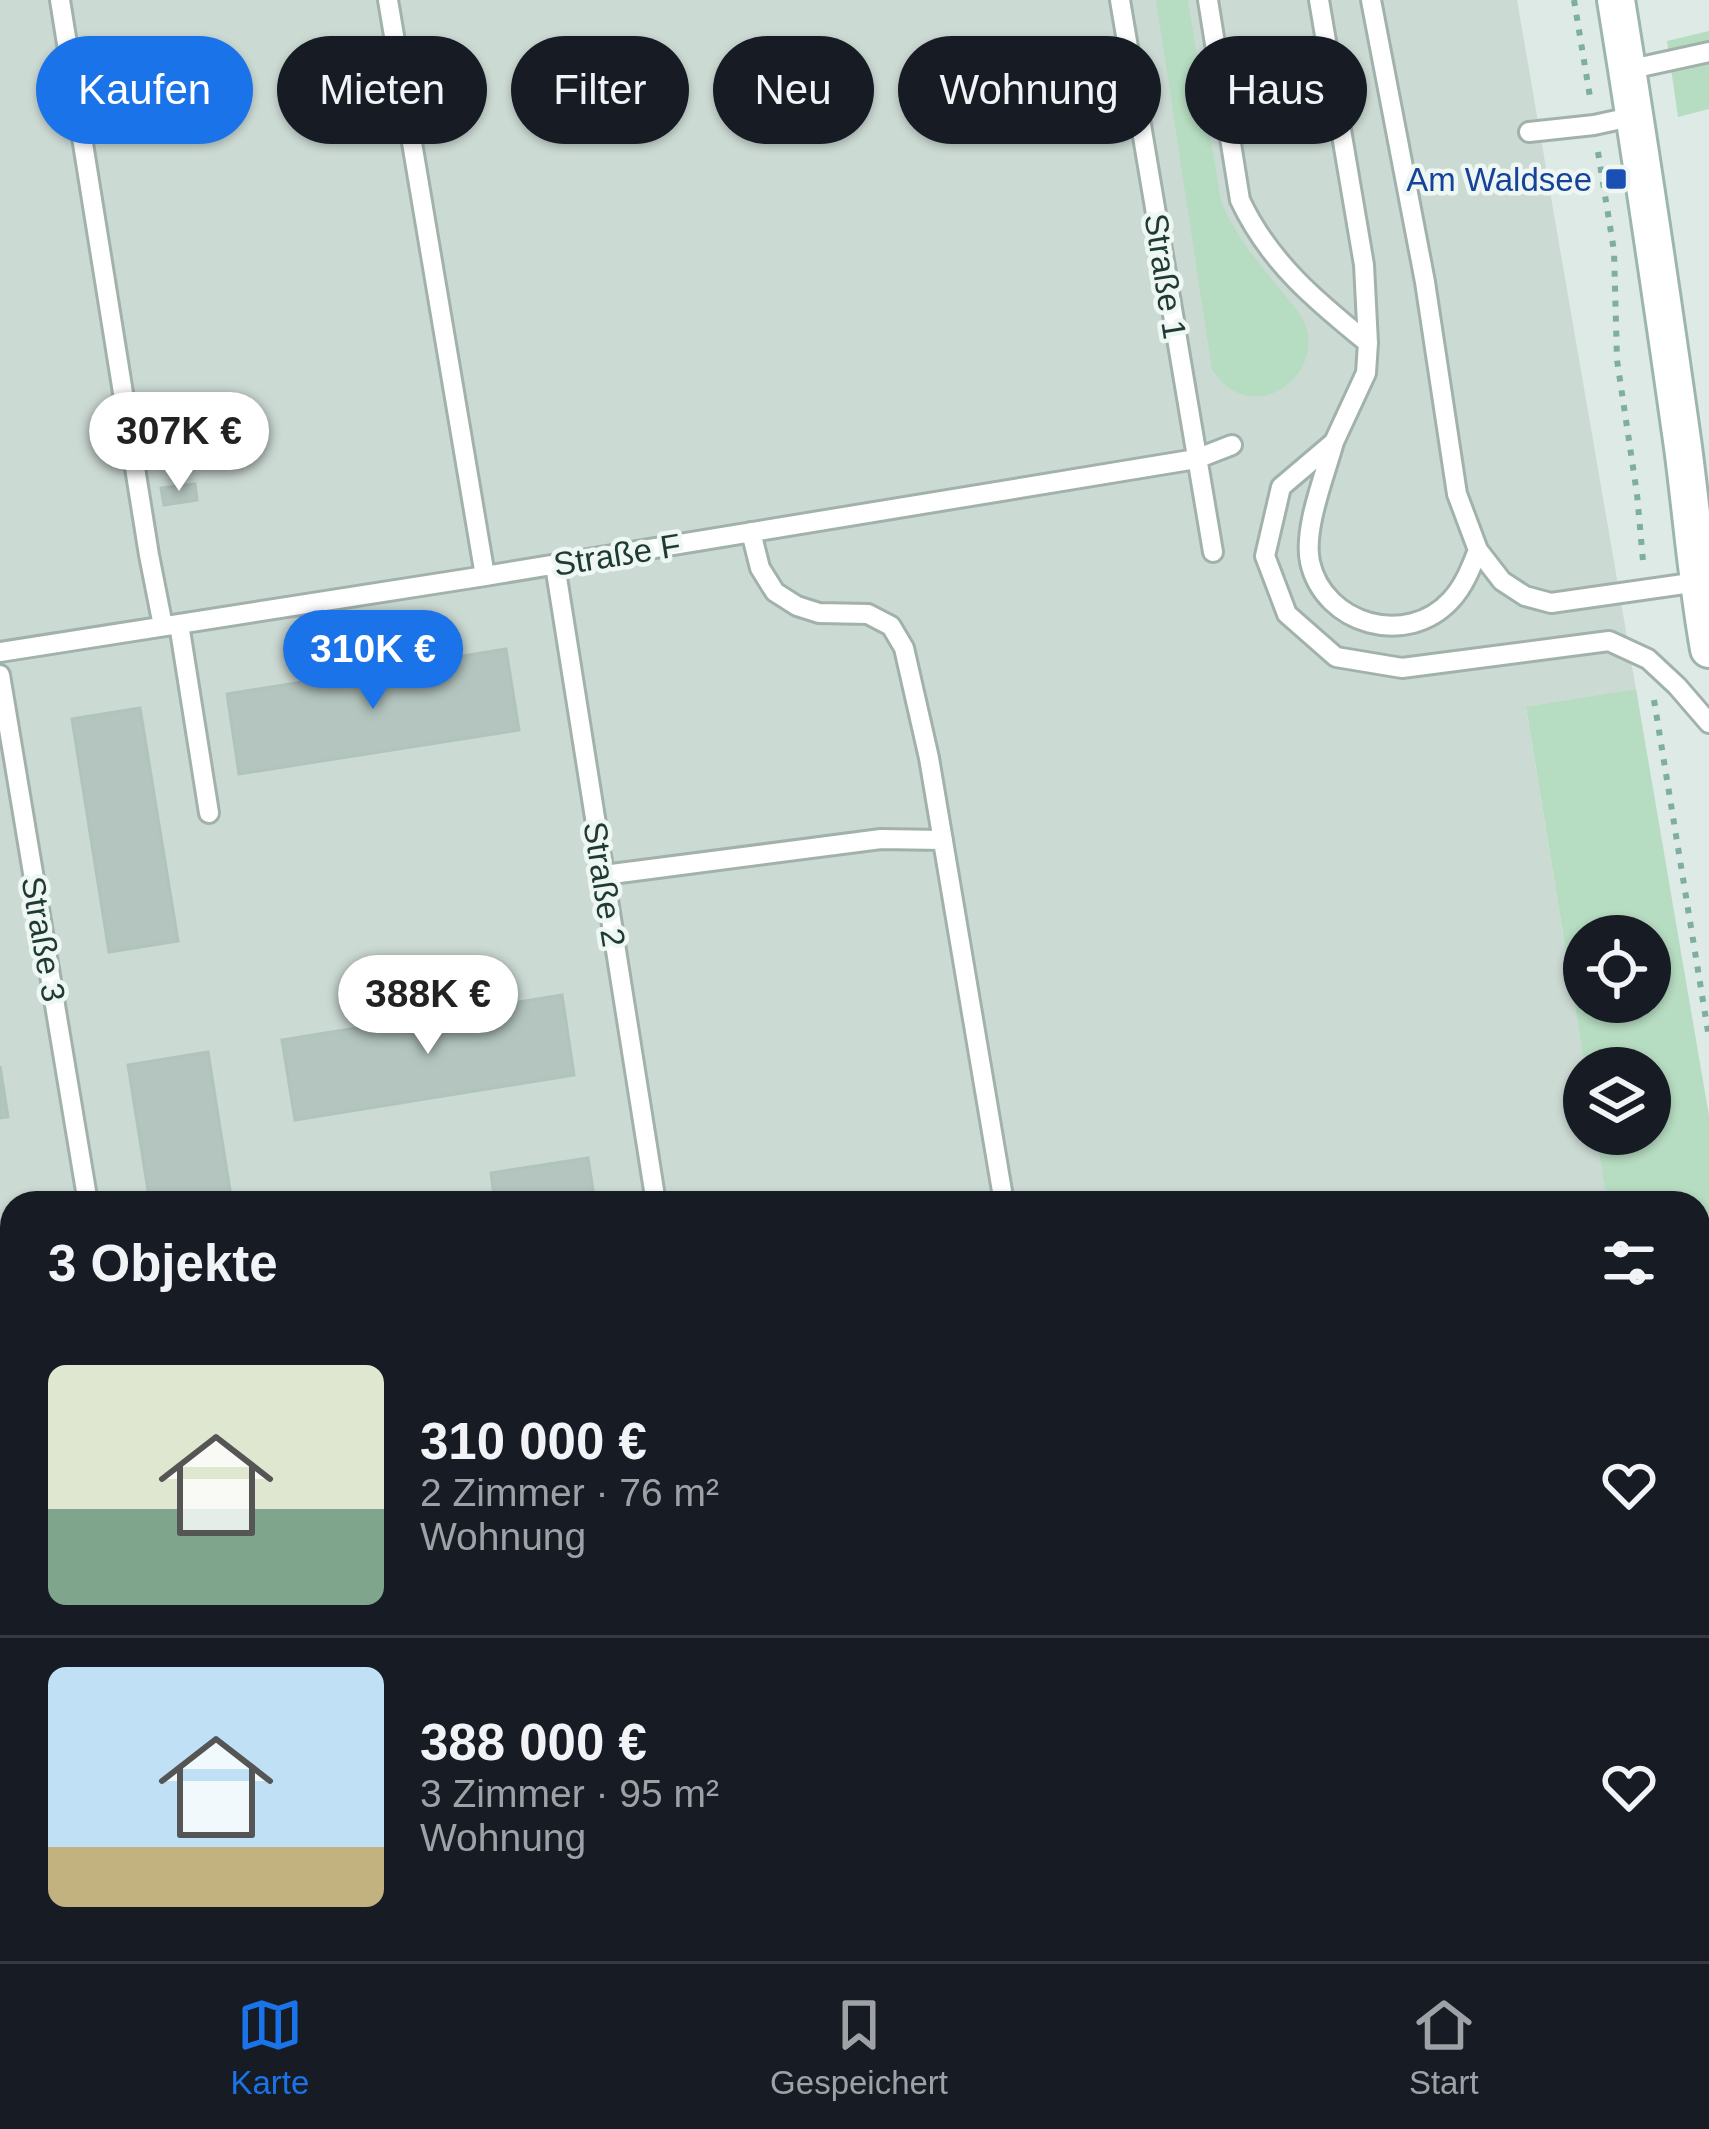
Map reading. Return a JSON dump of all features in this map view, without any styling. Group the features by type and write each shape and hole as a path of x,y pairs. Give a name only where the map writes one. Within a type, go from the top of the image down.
{"main road":[{"path":"1616,0 1709,649"}],"lane":[{"path":"60,0 148,555 171,625 209,813"},
{"path":"388,0 485,576"},
{"name":"Straße 1","path":"1120,0 1213,552"},
{"path":"1208,0 1240,200 1253,229 1309,296 1368,344"},
{"path":"1318,0 1364,265 1368,344 1366,373 1334,442 1311,527 1310,560 1324,596 1352,619 1386,627 1420,621 1450,602 1478,550"},
{"path":"1371,0 1425,282 1457,494 1478,550 1502,581 1525,596 1551,603 1703,582"},
{"path":"1627,70 1709,52"},
{"path":"1529,132 1635,116"},
{"path":"1334,442 1282,487 1264,556 1287,614 1336,657 1402,668 1609,641 1648,659 1709,723"},
{"name":"Straße F","path":"0,652 1196,459 1232,445"},
{"path":"751,532 760,568 776,592 819,613 868,614 891,626 904,648 929,758 1002,1191"},
{"name":"Straße 2","path":"555,565 654,1191"},
{"name":"Straße 3","path":"0,674 86,1191"},
{"path":"604,875 881,839 943,840"}],"path":[{"path":"1574,0 1614,250 1617,360 1646,589"},
{"path":"1648,659 1709,1038"}],"shaded area":[{"path":"0,0 1517,0 1636,689 1526,708 1563,934 1563,1023 1578,1023 1582,1047 1563,1047 1563,1155 1599,1155 1605,1191 0,1191"}],"green space":[{"path":"1156,0 1188,0 1194,36 1185,36 1185,144 1212,144 1221,201 1247,247 1298,311 1309,341 1293,380 1269,394 1236,392 1212,370"},
{"path":"1709,31 1709,109 1678,117 1667,41"},
{"path":"1636,689 1709,1116 1709,1191 1605,1191 1599,1155 1671,1155 1671,1047 1582,1047 1578,1023 1671,1023 1671,915 1563,915 1563,933 1526,707"}],"building":[{"path":"195,484 197,500 164,505 161,488"},
{"path":"506,649 519,730 239,774 227,694"},
{"path":"140,708 178,941 109,952 72,719"},
{"path":"562,995 574,1075 295,1120 282,1040"},
{"path":"208,1052 230,1191 148,1191 128,1065"},
{"path":"0,1066 8,1117 0,1118"},
{"path":"588,1158 593,1191 493,1191 491,1173"}],"place":[{"name":"Am Waldsee","path":"1616,179"}]}
